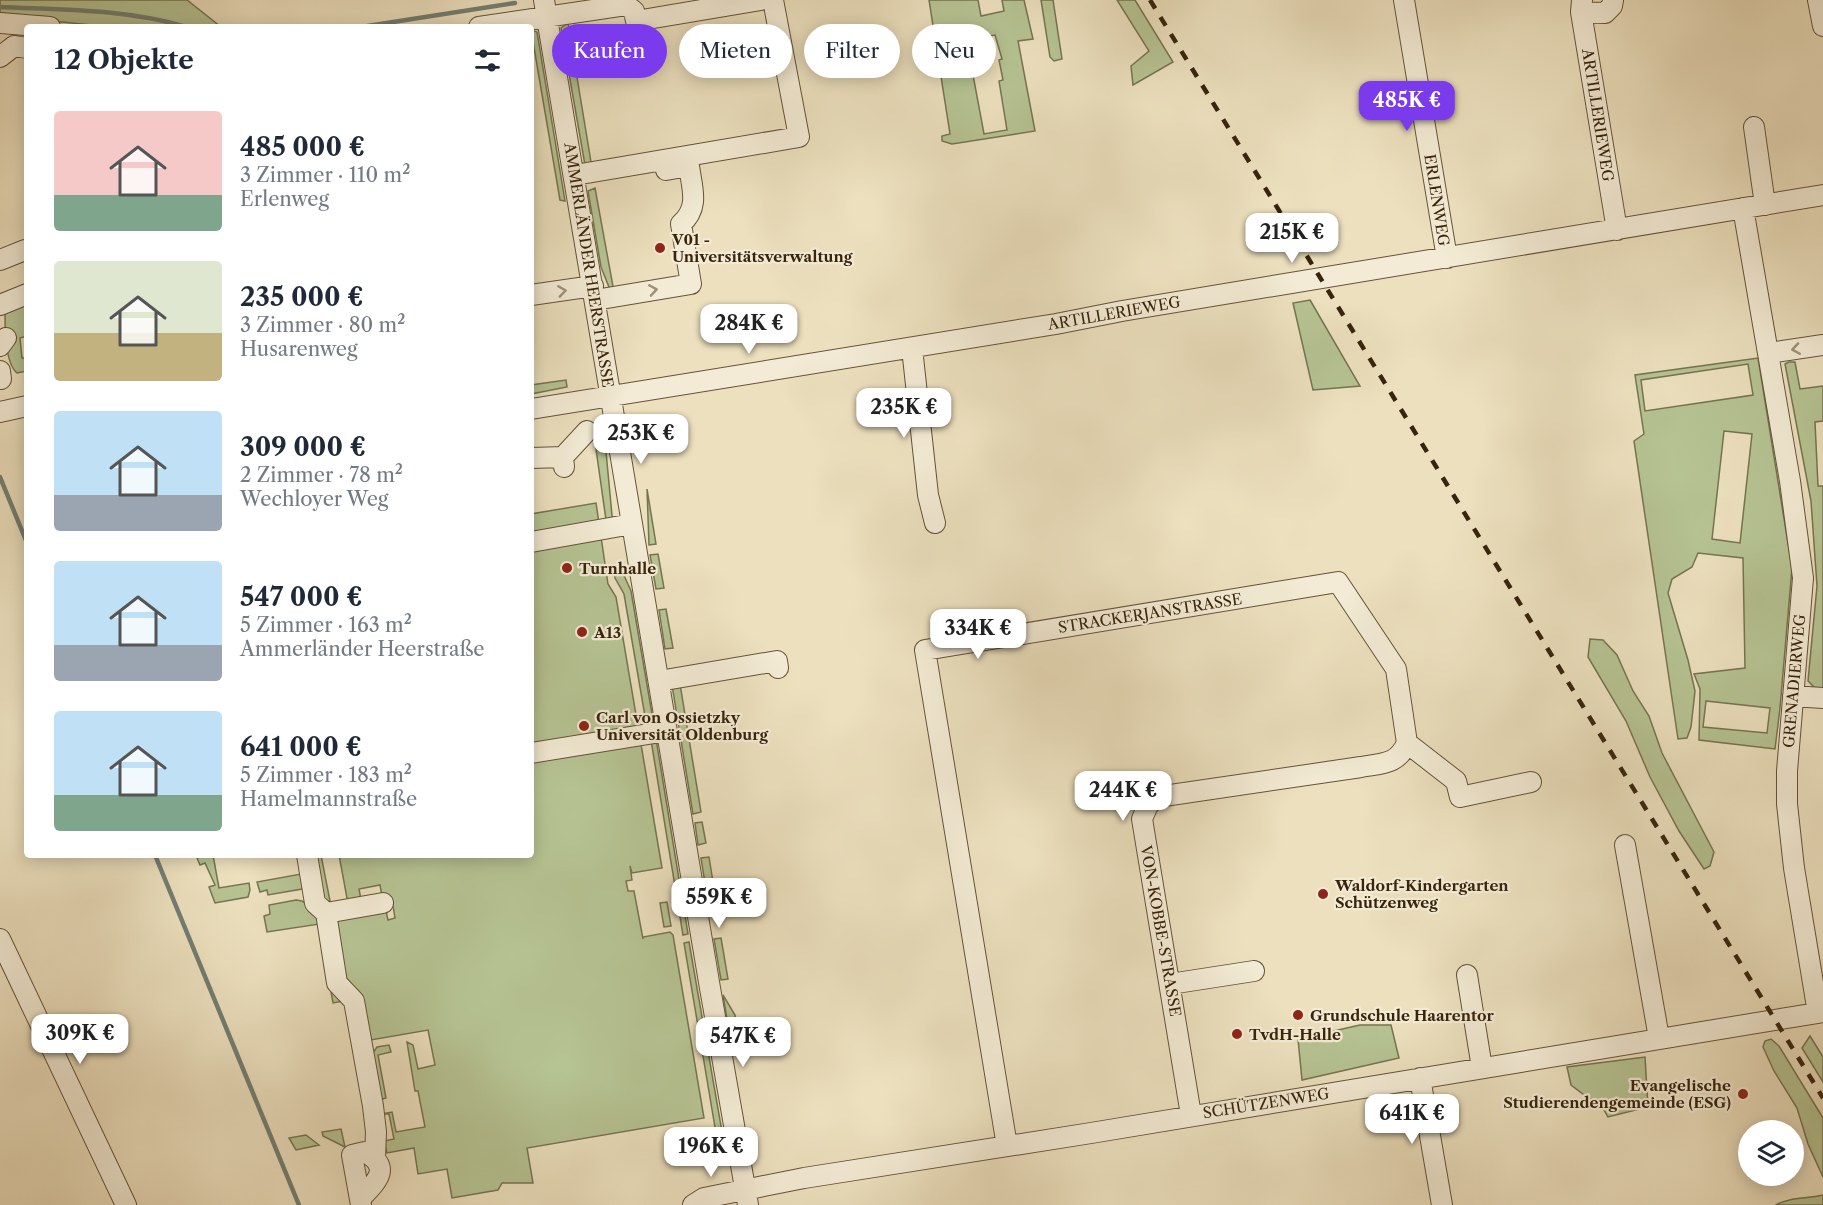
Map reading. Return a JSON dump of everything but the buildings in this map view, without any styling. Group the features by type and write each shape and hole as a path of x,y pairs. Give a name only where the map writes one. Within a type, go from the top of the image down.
{"street":[{"path":"490,24 546,8 626,5 634,11 636,21 761,0"},
{"path":"575,179 799,137 773,0"},
{"name":"ERLENWEG","path":"1404,0 1447,258"},
{"path":"1582,6 1605,12 1612,6 1613,0"},
{"path":"1818,0 1823,26"},
{"name":"ARTILLERIEWEG","path":"1582,6 1617,230"},
{"name":"AMMERLÄNDER HEERSTRASSE","path":"546,8 746,1198"},
{"path":"0,23 24,25"},
{"path":"0,57 14,46 24,48"},
{"path":"1754,127 1766,205"},
{"path":"534,295 594,293 691,284 681,224 691,216 694,201 689,166 575,179"},
{"name":"ARTILLERIEWEG","path":"534,409 912,348 1823,195"},
{"name":"GRENADIERWEG","path":"1743,208 1790,481 1803,578 1787,771 1787,804 1794,868 1820,1012"},
{"path":"0,260 24,250"},
{"path":"0,305 24,295"},
{"path":"1769,353 1823,345"},
{"path":"912,348 928,495 934,522"},
{"path":"0,371 1,379"},
{"path":"0,412 24,407"},
{"path":"534,458 564,462 587,431"},
{"path":"534,542 632,524"},
{"name":"STRACKERJANSTRASSE","path":"1007,1146 925,650 1338,582 1396,669 1407,743"},
{"path":"659,681 777,662 778,668"},
{"path":"1793,696 1823,698"},
{"path":"534,753 667,731"},
{"path":"1407,743 1456,781 1460,797 1531,782"},
{"name":"VON-KOBBE-STRASSE","path":"1191,1115 1142,819 1148,805 1157,797 1395,760 1407,743"},
{"path":"1625,844 1654,1039"},
{"path":"308,858 315,903 326,914 337,983 354,1001 373,1107 376,1132 375,1158 380,1167 379,1178 361,1202"},
{"path":"326,914 383,903"},
{"path":"1628,931 1654,1039"},
{"path":"0,939 126,1205"},
{"path":"1170,984 1254,971"},
{"path":"1467,975 1482,1068"},
{"name":"SCHÜTZENWEG","path":"693,1205 704,1198 746,1198 804,1178 1820,1012"},
{"path":"1420,1078 1442,1205"}],"green space":[{"path":"0,0 187,0 217,24 81,24 0,17"},
{"path":"929,0 978,0 981,16 1004,11 1002,0 1024,0 1033,39 1018,41 1035,131 952,144 942,141 942,136 950,134 941,78 974,78 984,134 1007,130 999,81 1003,80 999,60 1002,59 996,38 996,24 933,24"},
{"path":"1041,0 1053,0 1062,59 1054,61 1050,57"},
{"path":"1117,0 1135,0 1173,62 1133,85 1131,66 1149,51"},
{"path":"534,31 537,32 565,201 560,200 534,48"},
{"path":"570,78 577,78 592,168 585,165"},
{"path":"595,188 614,292 611,292 601,267 588,191"},
{"path":"1310,300 1360,386 1313,390 1293,303"},
{"path":"24,302 24,337 20,338 24,372 17,373 10,362 5,313"},
{"path":"1758,358 1792,568 1775,749 1699,740 1700,689 1694,674 1745,668 1743,558 1698,553 1692,567 1672,579 1668,593 1695,691 1691,727 1687,738 1678,739 1634,441 1644,434 1635,375","holes":["1748,364 1753,395 1645,411 1641,380","1724,431 1752,434 1740,543 1712,539","1706,701 1770,708 1767,733 1703,727"]},
{"path":"1795,362 1800,389 1823,386 1823,421 1815,422 1818,486 1823,486 1823,692 1808,681 1817,586 1811,501 1785,364"},
{"path":"566,380 567,387 534,393 534,385"},
{"path":"605,441 613,526 607,527 595,442"},
{"path":"647,489 656,544 649,545"},
{"name":"Carl von Ossietzky Universität Oldenburg","path":"596,503 608,584 616,597 662,868 632,873 630,866 632,880 626,881 628,891 634,891 643,939 643,937 670,932 673,935 704,1118 527,1148 533,1183 502,1183 498,1190 452,1198 447,1169 418,1174 414,1148 387,1153 384,1141 394,1139 389,1114 381,1114 392,1112 396,1132 425,1127 418,1091 415,1091 407,1042 413,1045 418,1069 435,1065 428,1030 365,1041 340,977 334,921 386,911 388,920 395,918 392,900 383,902 380,885 359,889 362,905 349,909 340,858 534,858 534,513"},
{"path":"658,554 664,588 656,589 650,555"},
{"path":"622,571 631,591 654,726 647,728 624,594 614,573"},
{"path":"666,609 673,648 665,649 659,610"},
{"path":"1590,639 1603,640 1617,655 1633,691 1649,716 1662,753 1714,852 1710,866 1704,869 1679,831 1650,777 1626,721 1588,657"},
{"path":"680,684 701,812 693,814 672,685"},
{"path":"656,739 688,934 683,935 651,740"},
{"path":"702,822 706,843 698,845 695,823"},
{"path":"709,857 713,882 705,883 701,858"},
{"path":"197,858 214,858 219,888 249,883 248,897 215,903 209,887 215,885 205,863 200,865"},
{"path":"311,858 322,858 330,901 319,903"},
{"path":"301,874 306,883 302,889 268,895 267,890 260,892 257,882"},
{"path":"714,892 717,914 710,915 706,893"},
{"path":"296,900 315,909 344,1001 333,1003 319,924 267,932 264,916 270,914 269,905"},
{"path":"667,902 671,926 664,927 660,903"},
{"path":"721,938 728,979 721,980 714,939"},
{"path":"689,942 726,1154 720,1157 684,943"},
{"path":"723,995 735,1015 740,1047 731,1043"},
{"path":"1360,1025 1391,1025 1399,1058 1302,1080 1298,1039"},
{"path":"1810,1036 1823,1057 1823,1082 1802,1048"},
{"path":"1771,1039 1779,1046 1823,1118 1823,1177 1808,1144 1804,1120 1801,1120 1797,1108 1774,1071 1763,1047 1765,1041"},
{"path":"389,1045 391,1052 378,1055 386,1098 379,1100 371,1056 377,1047"},
{"path":"1645,1057 1648,1107 1608,1117 1600,1103 1571,1085 1567,1067"},
{"path":"341,1129 345,1147 323,1136 322,1132"},
{"path":"306,1135 319,1145 296,1150 289,1138"},
{"path":"1823,1195 1823,1205 1776,1205 1792,1199"}],"waterway":[{"path":"380,24 515,3"},
{"path":"0,7 117,14 175,24"},
{"path":"0,477 24,536"},
{"path":"156,858 299,1205"}],"railway":[{"path":"1150,0 1823,1098"}],"place":[{"name":"V01 - Universitätsverwaltung","path":"660,248"},
{"name":"Turnhalle","path":"567,568"},
{"name":"A13","path":"582,632"},
{"name":"Carl von Ossietzky Universität Oldenburg","path":"584,726"},
{"name":"Waldorf-Kindergarten Schützenweg","path":"1323,894"},
{"name":"Grundschule Haarentor","path":"1298,1015"},
{"name":"TvdH-Halle","path":"1237,1034"},
{"name":"Evangelische Studierendengemeinde (ESG)","path":"1743,1094"}]}
